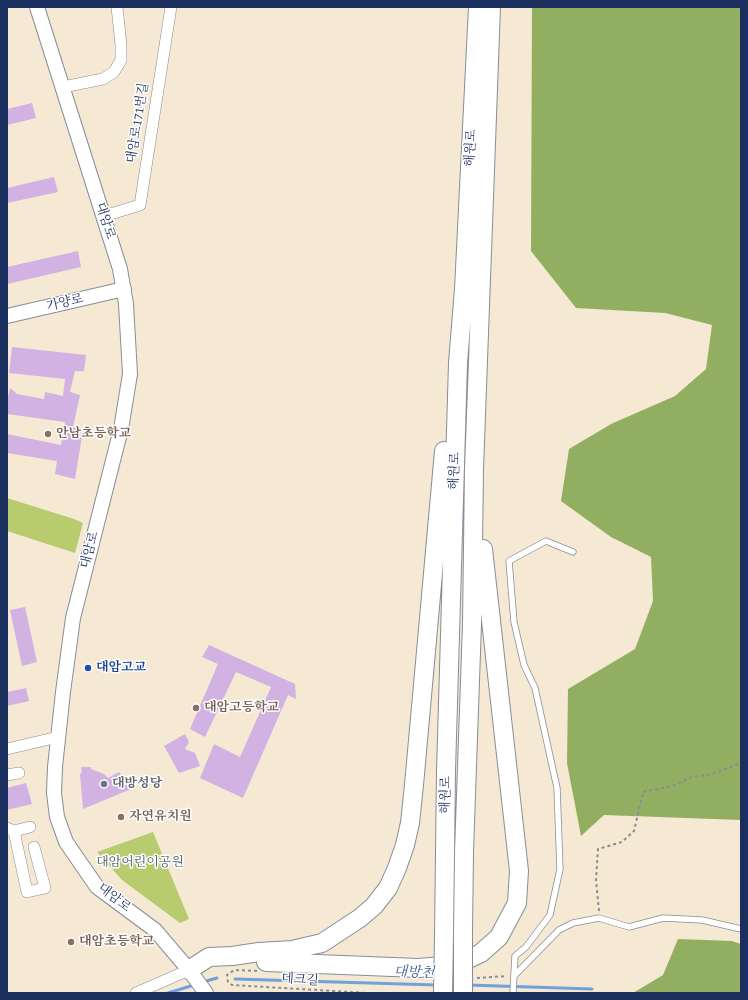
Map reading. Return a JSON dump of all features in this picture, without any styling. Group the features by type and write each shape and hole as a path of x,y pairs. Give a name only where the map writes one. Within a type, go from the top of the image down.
{"highway":[{"name":"해원로","path":"443,993 446,771 458,363 464,289 478,7"},
{"name":"해원로","path":"464,993 464,852 472,624 474,469 492,7"},
{"path":"233,963 259,952 292,950 322,942 360,918 374,906 388,888 397,868 410,823 445,447 458,363"},
{"path":"189,970 209,957 233,963 264,962 418,968 456,965 481,953 499,937 517,903 519,872 474,469"}],"street":[{"name":"대암로","path":"37,7 120,269 126,304 130,374 121,429 73,618 58,737 54,793 57,817 66,842 97,887 155,930 189,970 206,993"},
{"path":"63,87 103,79 114,72 121,60 121,45 116,7"},
{"name":"대암로171번길","path":"104,216 140,205 171,7"},
{"name":"가양로","path":"7,316 124,289"},
{"path":"7,749 58,737"},
{"path":"7,775 19,773"},
{"path":"30,827 11,830 28,892 45,888 34,847"},
{"path":"136,993 189,970"}],"lane":[{"path":"513,993 515,956 526,947 550,915 560,869 557,788 535,688 524,665 514,622 509,561 546,541 573,552"},
{"path":"514,976 559,930 574,923 599,918 629,927 663,918 702,920 741,929"}],"path":[{"path":"599,918 596,880 598,849 622,842 634,831 643,792 672,786 692,777 712,774 741,763"},
{"name":"데크길","path":"233,963 227,975 228,982 232,985 367,993"},
{"path":"480,978 514,976"}],"green space":[{"path":"532,7 741,7 741,820 604,815 581,836 567,763 568,689 635,649 653,601 651,557 611,537 561,501 569,449 611,424 675,396 706,369 712,325 665,313 576,308 531,251"},
{"path":"7,498 83,523 75,553 7,531"},
{"name":"대암어린이공원","path":"153,832 189,919 180,923 122,880 97,852"},
{"path":"678,939 732,941 741,944 741,993 633,993 663,975"}],"building":[{"path":"32,103 36,118 7,125 7,109"},
{"path":"54,177 58,192 7,203 7,188"},
{"path":"78,251 81,267 7,284 7,267"},
{"path":"12,347 86,355 84,371 75,371 70,392 80,395 73,427 83,430 75,479 55,474 57,461 7,453 7,434 61,445 65,422 7,414 7,402 10,388 17,394 44,399 45,392 63,396 65,379 9,373"},
{"path":"25,607 37,662 22,666 10,610"},
{"path":"209,645 295,684 296,699 288,695 243,798 200,778 214,744 240,757 271,687 236,672 205,737 190,729 218,664 202,657"},
{"path":"26,688 29,701 7,706 7,692"},
{"path":"185,734 189,742 185,749 195,753 200,766 179,773 164,746"},
{"name":"대방성당","path":"81,767 91,767 91,769 104,774 108,778 119,772 131,789 83,809 80,774 82,772"},
{"path":"26,783 32,804 7,810 7,788"}],"waterway":[{"name":"대방천","path":"203,982 217,978"},
{"name":"대방천","path":"235,979 436,985"},
{"name":"대방천","path":"168,993 194,985"},
{"name":"대방천","path":"468,985 592,989"}],"place":[{"name":"안남초등학교","path":"48,434"},
{"name":"대암고교","path":"88,668"},
{"name":"대암고등학교","path":"196,708"},
{"name":"대방성당","path":"104,784"},
{"name":"자연유치원","path":"121,817"},
{"name":"대암초등학교","path":"71,942"}]}
